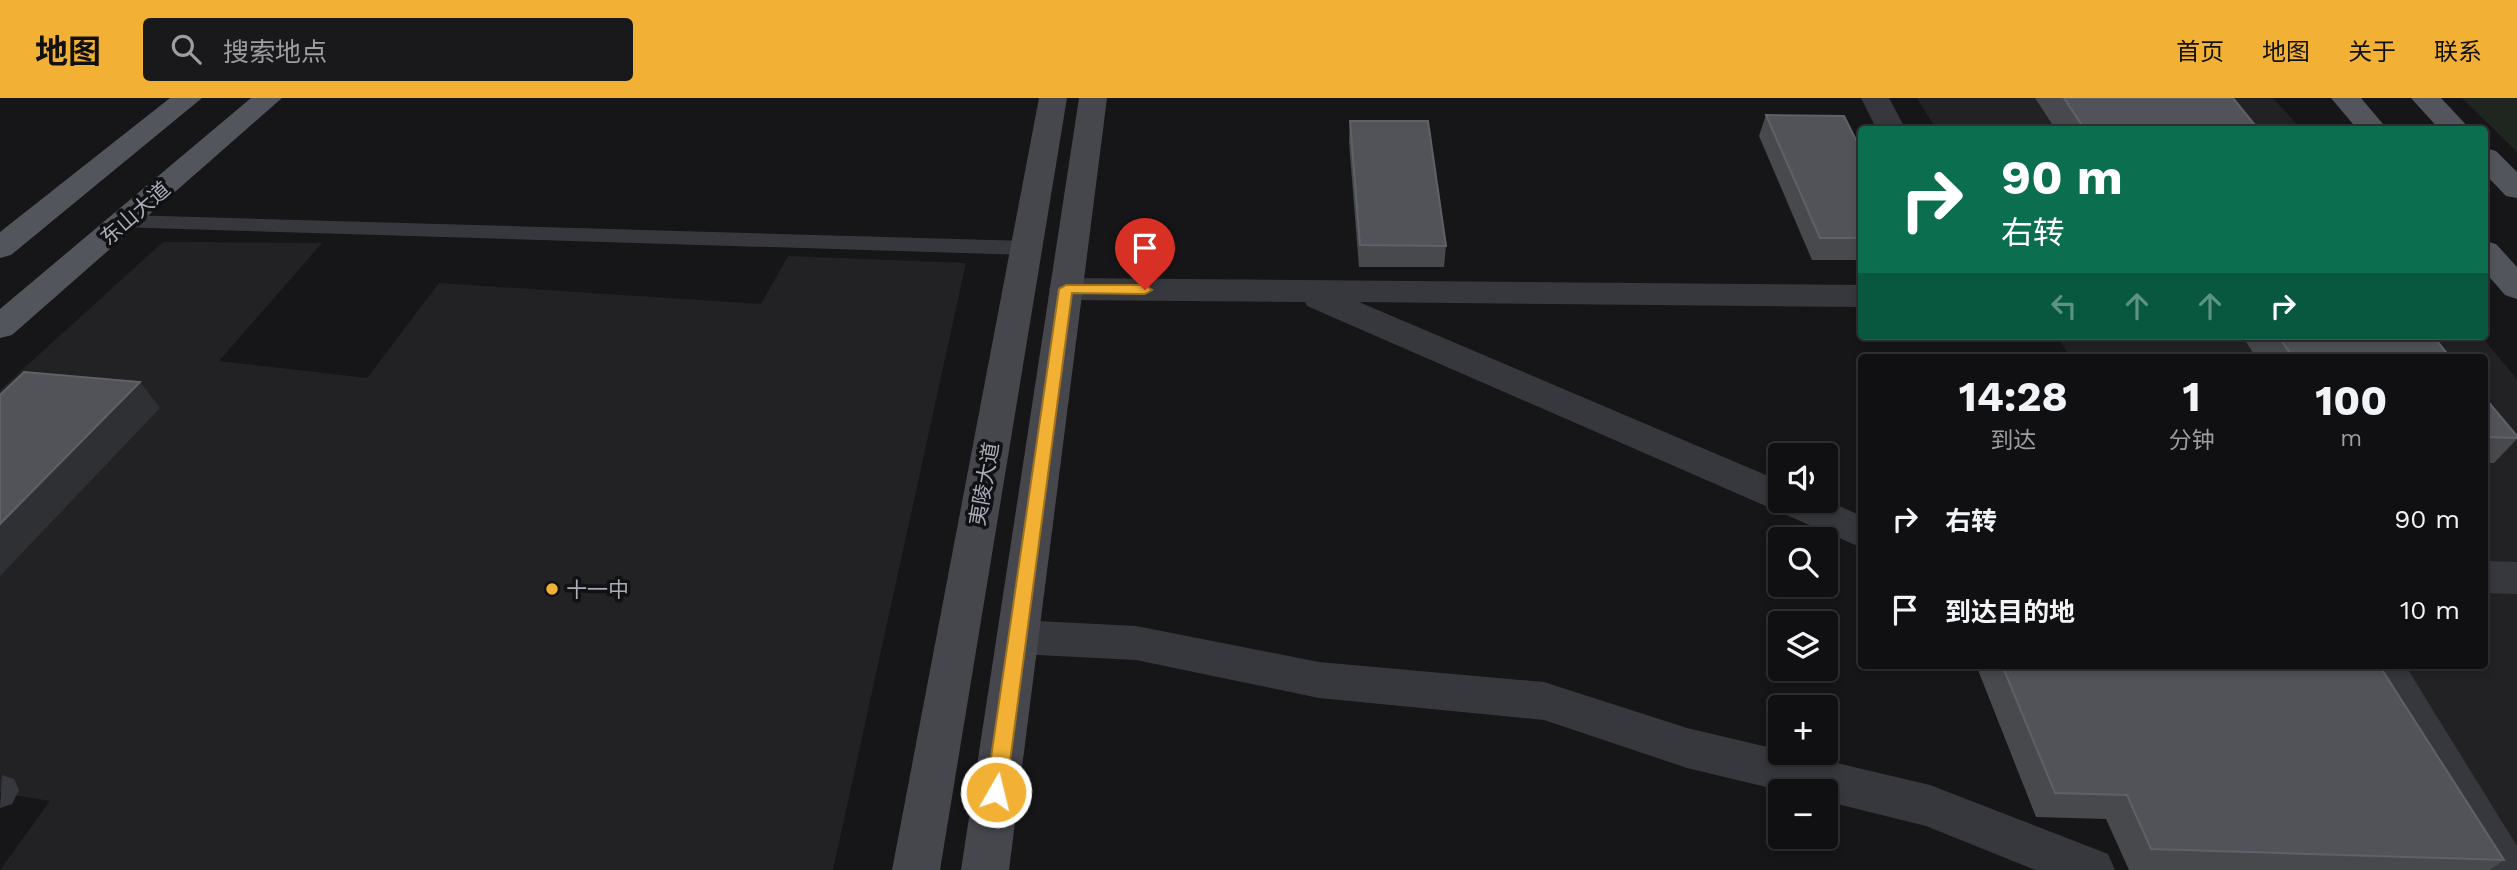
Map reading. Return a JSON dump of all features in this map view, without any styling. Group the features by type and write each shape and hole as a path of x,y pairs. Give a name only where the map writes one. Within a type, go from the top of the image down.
{"main road":[{"path":"0,248 188,98"},
{"name":"东山大道","path":"0,327 268,98"},
{"name":"夷陵大道","path":"916,870 1053,98"},
{"path":"985,870 1093,98"},
{"path":"2345,98 2370,126"},
{"path":"2425,98 2453,126"},
{"path":"2488,160 2517,189"},
{"path":"2488,254 2517,288"}],"street":[{"path":"1875,98 1890,126"},
{"path":"1066,289 1858,296"},
{"path":"1304,291 1768,492"},
{"path":"1817,513 1858,531"},
{"path":"2488,577 2517,578"},
{"path":"1018,637 1136,643 1319,680 1544,701 1687,748 1930,806 2091,870"},
{"path":"2384,669 2505,870"}],"lane":[{"path":"125,222 1026,248"}],"shaded area":[{"path":"1917,98 2273,98 2298,126 1934,126"},
{"path":"2462,98 2517,98 2517,152"},
{"name":"十一中","path":"163,242 322,243 219,361 367,378 439,283 761,304 788,256 966,263 833,870 0,870 50,801 0,793 0,390"},
{"path":"2059,340 2484,340 2517,379 2517,870 2255,669 2488,669 2488,354 2068,354"}],"building":[{"path":"2064,98 2233,98 2256,126 2082,126"},
{"path":"1766,115 1844,116 1858,144 1858,238 1820,238"},
{"path":"1350,121 1428,121 1446,246 1360,245"},
{"path":"2281,340 2436,340 2448,354 2291,354"},
{"path":"24,372 140,382 0,524 0,395"},
{"path":"2488,402 2517,436 2488,437"},
{"path":"2004,669 2382,669 2504,860 2151,849 2127,795 2055,793"}],"place":[{"name":"十一中","path":"552,589"}],"route":[{"path":"996,792 1066,289 1145,290"}]}
